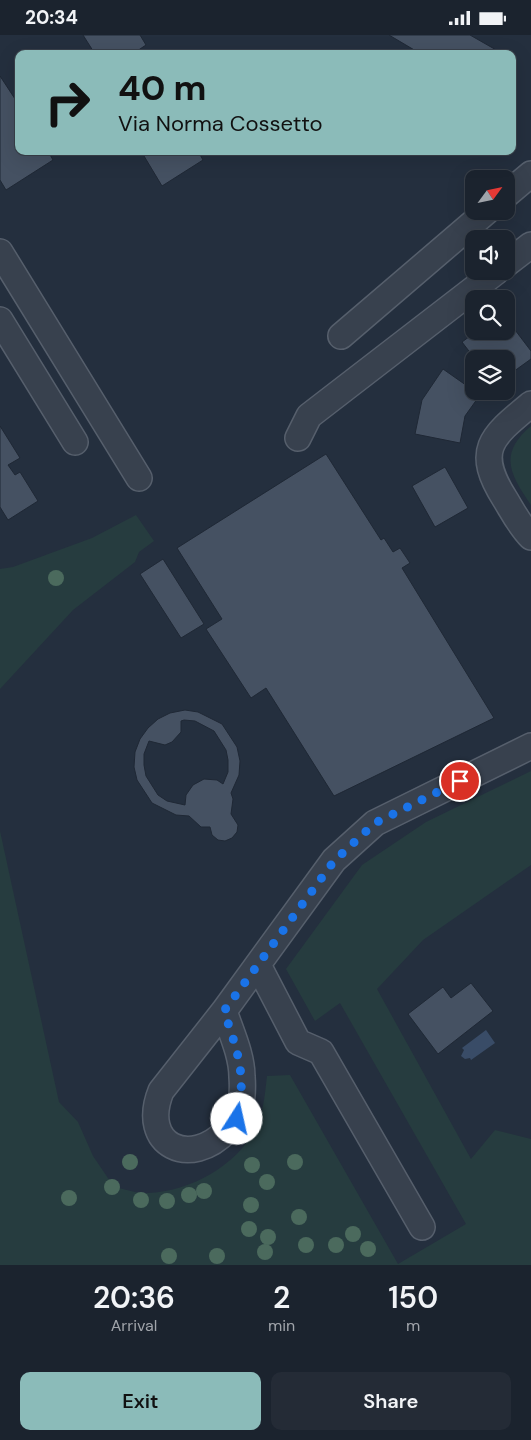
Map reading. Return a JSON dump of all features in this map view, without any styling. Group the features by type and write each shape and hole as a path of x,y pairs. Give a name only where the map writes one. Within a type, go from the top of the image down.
{"street":[{"path":"515,187 531,174"},
{"path":"341,336 476,220"},
{"path":"515,257 531,245"},
{"path":"0,251 138,478"},
{"path":"298,438 309,415 485,280"},
{"path":"0,320 75,442"},
{"path":"531,404 498,433 488,460 494,481 531,537"},
{"path":"224,1011 238,1055 242,1077 237,1119 209,1145 193,1149 179,1148 159,1133 154,1121 155,1106 161,1091 224,1011 334,861 375,823 531,746"},
{"path":"258,965 298,1042 321,1052 422,1227"}],"green space":[{"path":"531,426 531,505 517,484 513,474 511,455 514,446"},
{"path":"136,515 154,541 139,552 135,562 73,610 0,689 0,569 13,567 92,538"},
{"path":"531,771 531,865 423,940 377,989 471,1159 495,1130 531,1139 531,1265 0,1265 0,831 59,1102 78,1122 93,1156 114,1187 144,1193 164,1191 197,1181 212,1173 226,1164 238,1152 249,1139 257,1125 264,1101 267,1076 290,1075 398,1264 466,1224 340,1003 315,1021 286,969 362,865 426,822"}],"water":[{"path":"486,1030 495,1043 471,1060 461,1056 464,1050 462,1048"}],"building":[{"path":"83,35 140,35 146,45 138,50 92,50"},
{"path":"389,35 470,35 496,50 414,50"},
{"path":"0,76 15,99 15,155 50,155 53,160 6,190 0,180"},
{"path":"143,155 200,155 203,160 162,186"},
{"path":"515,330 531,351 531,359 515,371 515,350 468,350 462,342 465,340 515,340"},
{"path":"443,369 465,384 465,400 476,400 465,416 460,443 415,434 422,400"},
{"path":"0,426 20,458 8,465 15,475 20,472 38,501 8,520 0,507"},
{"path":"326,454 381,540 384,538 393,552 400,548 410,563 402,568 494,718 334,796 266,688 251,698 206,629 222,619 177,548"},
{"path":"445,467 468,508 435,527 412,486"},
{"path":"163,559 204,624 181,638 140,574"},
{"path":"185,710 198,712 222,724 237,747 240,761 239,775 231,793 233,799 231,814 238,825 237,832 232,838 225,841 218,840 212,835 210,827 201,827 189,816 176,815 152,803 137,780 134,767 135,752 140,739 158,719 170,713","holes":["181,721 195,721 214,731 226,750 228,772 223,784 217,780 204,779 193,785 186,795 185,805 167,801 158,795 146,776 144,754 149,741 165,745 172,742 181,732"]},
{"path":"471,983 493,1011 438,1054 408,1014 443,987 451,998"}],"route":[{"path":"237,1119 241,1102 242,1077 238,1055 224,1011 334,861 375,823 460,781"}]}
